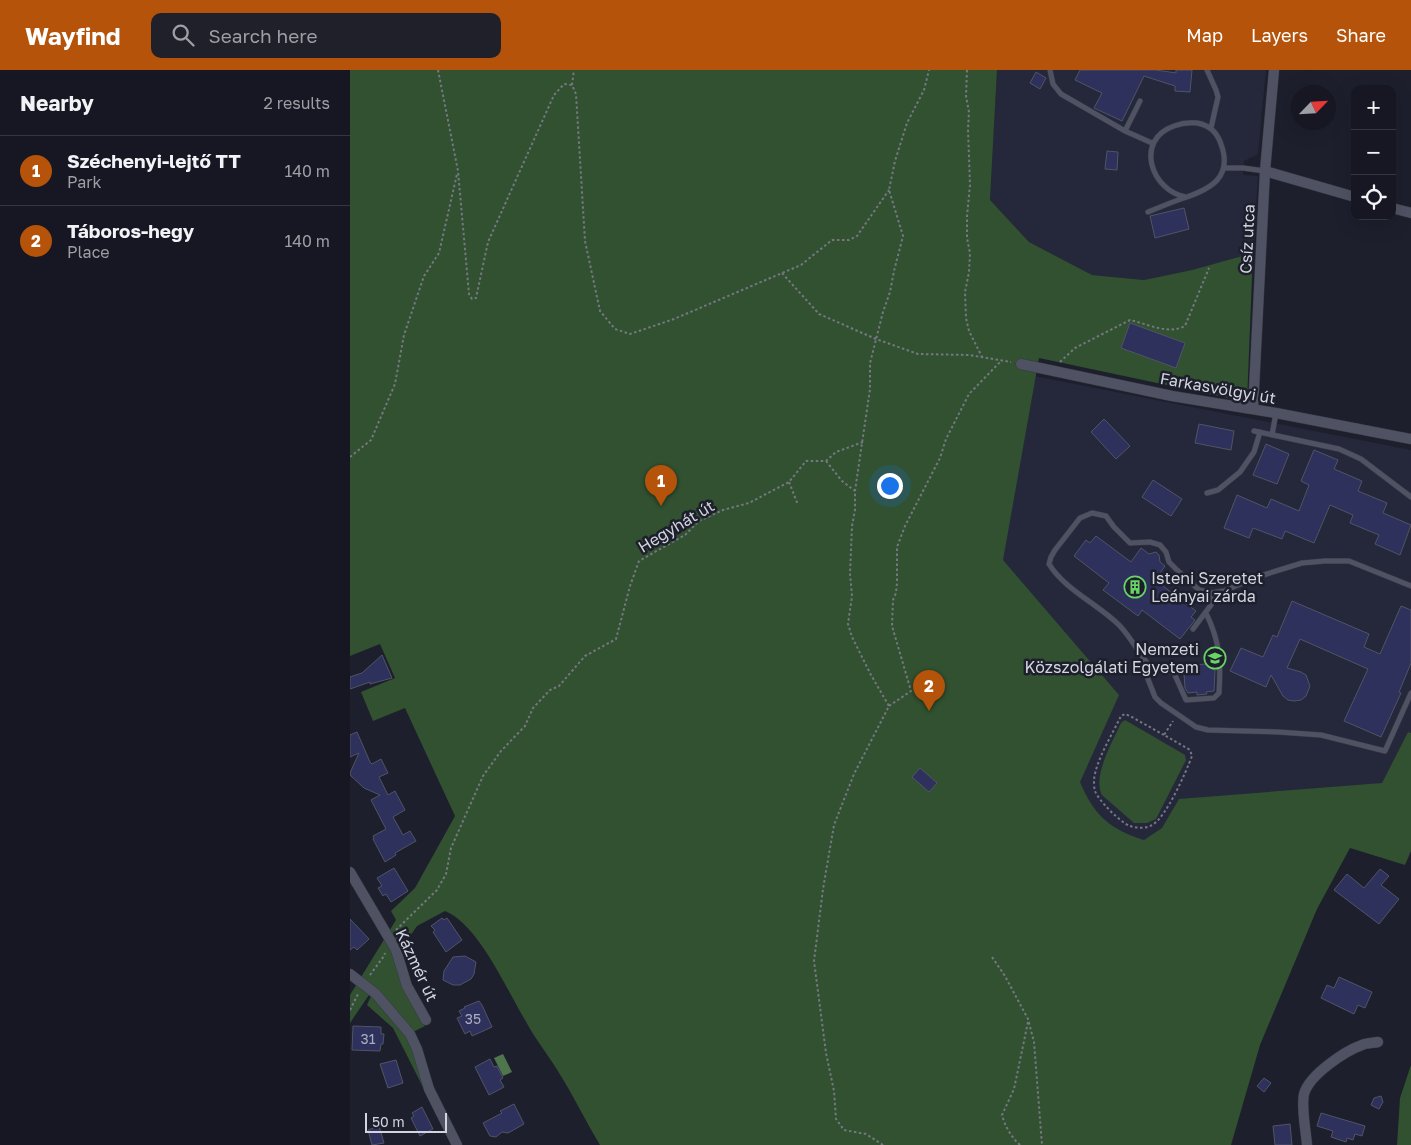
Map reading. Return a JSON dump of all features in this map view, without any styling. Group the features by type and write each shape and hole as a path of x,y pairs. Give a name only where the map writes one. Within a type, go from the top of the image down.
{"street":[{"name":"Csíz utca","path":"1253,409 1265,172 1274,70"},
{"path":"1265,172 1351,196"},
{"path":"1396,209 1411,213"},
{"name":"Farkasvölgyi út","path":"1021,364 1172,396 1276,413 1411,439"},
{"name":"Kázmér út","path":"350,872 396,950 407,986 426,1020"},
{"path":"350,974 389,1008 410,1034 417,1049 429,1089 457,1145"},
{"path":"1307,1145 1304,1096 1311,1080 1324,1068 1342,1056 1362,1045 1378,1042"}],"lane":[{"path":"1050,70 1053,84 1061,94 1126,131 1152,143"},
{"path":"1207,70 1218,97 1211,128"},
{"path":"1126,131 1140,101"},
{"path":"1148,212 1200,193 1217,180 1224,168 1224,156 1220,142 1211,128 1197,123 1182,123 1163,132 1152,143 1151,161 1157,178 1178,196 1186,198"},
{"path":"1224,168 1243,168 1265,172"},
{"path":"1272,434 1276,413"},
{"path":"1206,493 1218,490 1240,472 1254,452 1257,432 1339,449 1361,459 1411,496"},
{"path":"1206,612 1216,633 1220,656 1219,693 1214,698 1186,700 1174,673 1150,665 1133,640 1119,625 1060,577 1050,564 1051,556 1080,518 1092,513 1106,516 1114,527 1130,542 1160,544 1166,552 1169,562 1176,569 1199,590 1211,593 1224,591 1257,577 1302,563 1325,561 1349,561 1411,586"},
{"path":"1194,628 1210,605 1211,593"},
{"path":"1150,665 1146,674 1155,697 1177,715 1196,726 1208,730 1278,732 1321,736 1386,751 1411,693"}],"path":[{"path":"438,70 458,171 469,294 472,299 476,298 488,242 554,95 564,84 572,85"},
{"path":"574,70 572,85 576,94 585,240 600,311 615,329 630,334 650,328 726,298 801,265 832,240 849,240 857,236 890,190"},
{"path":"889,706 871,675 848,624 852,596 850,574 852,526 870,389 870,364 890,292 902,236 890,190 894,161 906,123 924,90 929,70"},
{"path":"967,70 966,96 969,112 970,184 967,238 970,253 965,292 966,318 969,332 982,357"},
{"path":"350,457 372,440 395,384 404,335 424,276 439,253 458,171"},
{"path":"1051,370 1075,348 1130,320 1170,331 1185,326 1209,268"},
{"path":"782,273 819,314 876,339 918,354 969,355 1021,364"},
{"path":"883,1145 866,1134 844,1130 836,1119 834,1091 826,1052 814,961 823,889 834,825 854,774 889,706 911,691 892,626 892,600 896,593 897,583 897,547 905,526 940,458 946,439 969,394 1001,360"},
{"name":"Hegyhát út","path":"398,929 437,890 446,874 451,848 484,776 501,751 525,726 533,708 550,690 559,686 585,656 616,639 630,586 639,561 685,536 699,521 723,510 749,503 789,482 806,461 826,461 836,452 863,442"},
{"path":"826,461 842,481 855,492"},
{"path":"789,482 798,505"},
{"path":"1125,714 1164,734 1190,750 1192,756 1187,771 1159,820 1150,827 1142,828 1129,825 1100,800 1094,791 1094,780 1098,766 1121,716 1125,714"},
{"path":"1164,734 1177,715"},
{"path":"350,1010 363,984 384,956 388,936"},
{"path":"992,957 1005,976 1028,1019 1034,1042 1042,1145"},
{"path":"1020,1145 1004,1123 1002,1115 1014,1089 1028,1019"}],"shaded area":[{"path":"350,70 997,70 990,200 1029,242 1092,275 1144,280 1192,270 1253,253 1247,402 1039,358 1003,560 1119,695 1080,782 1085,794 1097,812 1112,826 1132,836 1144,840 1162,828 1179,799 1382,783 1408,732 1411,733 1411,851 1405,865 1350,848 1317,909 1260,1045 1231,1145 600,1145 562,1077 529,1026 491,959 469,929 457,918 445,911 417,926 396,956 406,988 425,1026 411,1033 373,989 350,1023 350,995 396,920 391,911 415,888 455,816 405,708 373,721 361,692 395,678 380,644 350,656"},
{"path":"997,70 1266,70 1258,154 1244,161 1243,168 1243,175 1258,176 1253,253 1192,270 1144,280 1092,275 1029,242 990,201"},
{"name":"Nemzeti Közszolgálati Egyetem","path":"1034,376 1411,450 1411,733 1408,732 1382,783 1113,872 974,585"},
{"path":"1125,720 1185,755 1186,760 1156,819 1147,823 1134,823 1102,795 1100,787 1100,778 1105,759 1121,723"},
{"path":"371,996 397,1021 408,1035 427,1095 393,1028 367,1005"},
{"path":"503,1054 512,1072 503,1076 494,1058"},
{"path":"1411,1065 1411,1145 1397,1145 1400,1098"}],"building":[{"path":"1080,70 1156,70 1176,73 1176,70 1192,70 1190,92 1175,91 1175,86 1144,76 1122,121 1094,108 1102,93 1075,80"},
{"path":"1036,72 1046,78 1040,89 1030,83"},
{"path":"1107,151 1118,152 1117,170 1105,169"},
{"path":"1184,208 1189,229 1155,238 1150,216"},
{"path":"1130,323 1185,343 1176,368 1121,348"},
{"path":"1104,419 1130,446 1116,459 1091,432"},
{"path":"1199,424 1234,431 1231,450 1195,443"},
{"path":"1266,444 1289,454 1277,484 1253,475"},
{"path":"1314,450 1338,460 1334,469 1362,481 1358,491 1387,503 1383,513 1411,525 1400,555 1375,544 1379,535 1350,523 1353,515 1330,505 1314,543 1285,531 1282,539 1253,528 1249,538 1224,528 1237,495 1267,508 1271,499 1299,511 1309,485 1301,481"},
{"path":"1153,480 1182,499 1171,516 1142,497"},
{"name":"Isteni Szeretet Leányai zárda","path":"1096,536 1131,562 1141,548 1149,554 1156,552 1159,555 1160,562 1165,566 1155,580 1196,611 1191,617 1195,620 1180,639 1142,610 1138,616 1103,590 1109,583 1074,556 1086,540 1090,543"},
{"path":"1292,601 1369,634 1364,647 1380,654 1401,606 1411,610 1411,663 1399,692 1401,693 1381,737 1344,721 1368,669 1300,639 1287,668 1306,675 1310,686 1306,696 1301,700 1288,700 1283,696 1271,675 1266,687 1230,671 1241,648 1263,657 1273,635 1277,637"},
{"path":"382,655 392,678 370,684 370,682 350,689 350,677 362,673"},
{"path":"1213,663 1215,670 1214,691 1197,695 1197,692 1188,693 1185,688 1184,674 1190,673 1189,666"},
{"path":"357,732 370,762 372,764 381,759 388,773 379,777 388,795 395,791 405,810 393,817 403,835 410,831 416,841 395,853 396,855 385,862 373,839 373,836 386,829 371,800 380,795 364,788 350,773 359,753 350,757 350,735"},
{"path":"920,768 937,783 929,792 912,777"},
{"path":"394,868 408,891 391,902 386,894 383,896 378,888 382,886 377,878"},
{"path":"1380,869 1389,876 1381,885 1399,899 1379,924 1334,890 1347,874 1364,888"},
{"path":"442,918 444,920 447,918 462,940 446,952 431,926"},
{"path":"350,919 369,939 357,950 354,947 350,950"},
{"path":"465,956 476,962 471,979 460,985 453,985 443,980 444,971 453,957"},
{"path":"1339,977 1372,992 1365,1008 1358,1005 1354,1014 1321,998 1327,985 1334,988"},
{"path":"479,1001 492,1027 472,1036 470,1031 465,1034 457,1018 462,1016 459,1011"},
{"path":"353,1026 381,1027 381,1034 384,1034 380,1051 352,1050"},
{"path":"490,1059 494,1067 497,1066 503,1078 500,1080 504,1087 489,1095 475,1067"},
{"path":"396,1060 403,1083 388,1088 380,1064"},
{"path":"1264,1078 1271,1083 1264,1092 1257,1086"},
{"path":"1381,1096 1383,1102 1379,1109 1371,1105 1374,1098"},
{"path":"514,1104 524,1124 508,1133 502,1132 496,1137 490,1136 483,1123"},
{"path":"422,1107 433,1129 420,1136 411,1118 414,1116 412,1113"},
{"path":"1321,1113 1365,1126 1362,1136 1355,1134 1353,1140 1347,1138 1346,1142 1331,1137 1333,1131 1317,1126"},
{"path":"1290,1124 1292,1145 1275,1145 1273,1126"},
{"path":"379,1126 384,1143 372,1145 368,1130"}],"place":[{"name":"Széchenyi-lejtő TT","path":"661,506"},
{"name":"Isteni Szeretet Leányai zárda","path":"1135,587"},
{"name":"Nemzeti Közszolgálati Egyetem","path":"1215,658"},
{"name":"Táboros-hegy","path":"929,711"}]}
